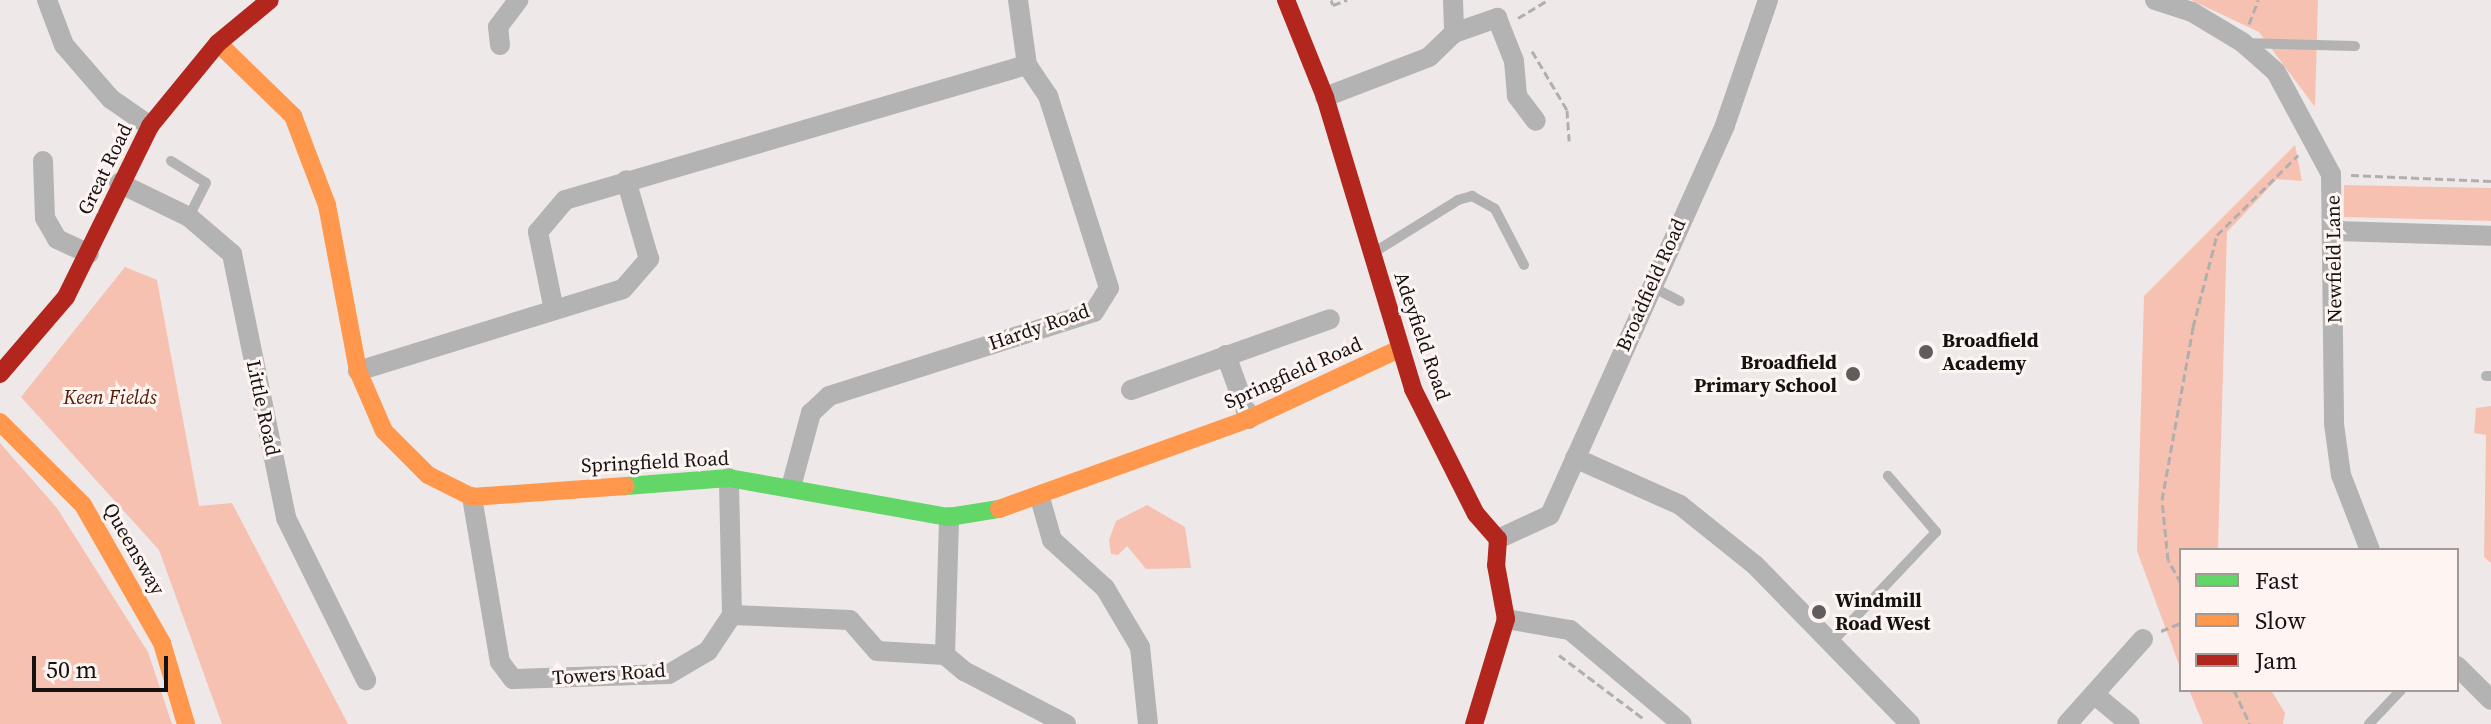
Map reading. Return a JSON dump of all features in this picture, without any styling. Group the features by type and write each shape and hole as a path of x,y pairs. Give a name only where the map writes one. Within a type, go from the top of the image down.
{"street":[{"path":"47,0 64,45 111,99 150,126"},
{"name":"Great Road","path":"0,374 66,297 89,254 119,183 150,126 218,43 270,0"},
{"path":"500,45 498,27 518,0"},
{"path":"554,310 538,232 565,200 1027,65 1018,0"},
{"name":"Adeyfield Road","path":"1286,0 1325,97 1413,389 1476,514 1498,539"},
{"path":"1453,0 1454,33"},
{"name":"Broadfield Road","path":"1498,539 1550,515 1650,286 1725,125 1768,0"},
{"name":"Newfield Lane","path":"2155,0 2192,12 2242,42 2276,72 2331,174 2336,231 2334,424 2341,475 2369,548"},
{"path":"1325,97 1429,57 1454,33 1497,18 1514,61 1517,96 1536,121"},
{"path":"218,43 293,116 327,205 358,371 384,431 428,475 472,497"},
{"name":"Hardy Road","path":"791,487 811,413 829,396 1094,312 1109,288 1048,96 1027,65"},
{"path":"43,161 45,218 57,239 89,254"},
{"path":"358,371 623,289 649,259 626,180"},
{"name":"Little Road","path":"119,183 189,217 232,254 286,518 366,680"},
{"path":"2336,231 2491,236"},
{"path":"1131,390 1330,319"},
{"name":"Springfield Road","path":"472,497 729,478 949,517 1040,498 1249,419 1399,349"},
{"path":"1226,355 1249,419"},
{"name":"Queensway","path":"0,422 83,505 162,643 186,724"},
{"path":"1575,458 1680,505 1755,565 1910,724"},
{"path":"729,478 732,615 850,620 877,651 945,655 964,671 1066,724"},
{"name":"Towers Road","path":"472,497 500,662 513,679 669,674 708,651 732,615"},
{"path":"1040,498 1052,540 1105,588 1140,647 1148,724"},
{"path":"945,655 949,517"},
{"path":"1474,724 1506,619 1496,565 1498,539"},
{"path":"1506,619 1570,630 1682,724"},
{"path":"2067,724 2143,639"},
{"path":"2459,668 2491,700"},
{"path":"2095,695 2130,724"}],"lane":[{"path":"2242,42 2355,46"},
{"path":"171,161 206,183 189,217"},
{"path":"1372,254 1458,200 1472,196 1495,209 1524,265"},
{"path":"1650,286 1680,301"},
{"path":"1831,643 1936,532 1888,476"},
{"path":"2369,724 2399,692"}],"path":[{"path":"1331,0 1333,5 1347,0"},
{"path":"1501,28 1548,0"},
{"path":"2242,42 2258,0"},
{"path":"1529,46 1567,110 1569,141"},
{"path":"2179,579 2168,560 2162,500 2193,327 2217,235 2290,158 2318,145"},
{"path":"2331,174 2491,181"},
{"path":"2143,639 2179,624"},
{"path":"1559,655 1650,724"},
{"path":"2235,692 2250,724"}],"green space":[{"path":"2191,0 2318,0 2315,107 2259,32"},
{"path":"2295,145 2302,181 2277,179 2227,232 2218,548 2179,548 2179,665 2137,551 2144,296"},
{"path":"2344,185 2491,188 2491,221 2344,217"},
{"name":"Keen Fields","path":"125,267 157,280 199,506 232,503 348,724 222,724 159,550 21,397"},
{"path":"2491,406 2491,563 2484,557 2486,435 2474,433 2476,408"},
{"path":"0,443 57,508 148,652 172,724 0,724"},
{"path":"1147,505 1185,527 1191,568 1146,569 1127,546 1118,555 1111,554 1109,540 1116,521"},
{"path":"2190,692 2272,692 2285,713 2283,724 2203,724"}],"traffic: fast":[{"path":"626,486 729,478 949,517 999,509"}],"traffic: slow":[{"path":"218,43 293,116 327,205 358,371 384,431 428,475 472,497 626,486"},
{"path":"999,509 1249,419 1399,349"},
{"path":"0,422 83,505 162,643 186,724"}],"traffic: jam":[{"path":"0,374 66,297 150,126 218,43 270,0"},
{"path":"1286,0 1325,97 1413,389 1476,514 1498,539 1496,565 1506,619 1474,724"}],"place":[{"name":"Broadfield Academy","path":"1926,352"},
{"name":"Broadfield Primary School","path":"1853,374"},
{"name":"Windmill Road West","path":"1819,612"}]}
